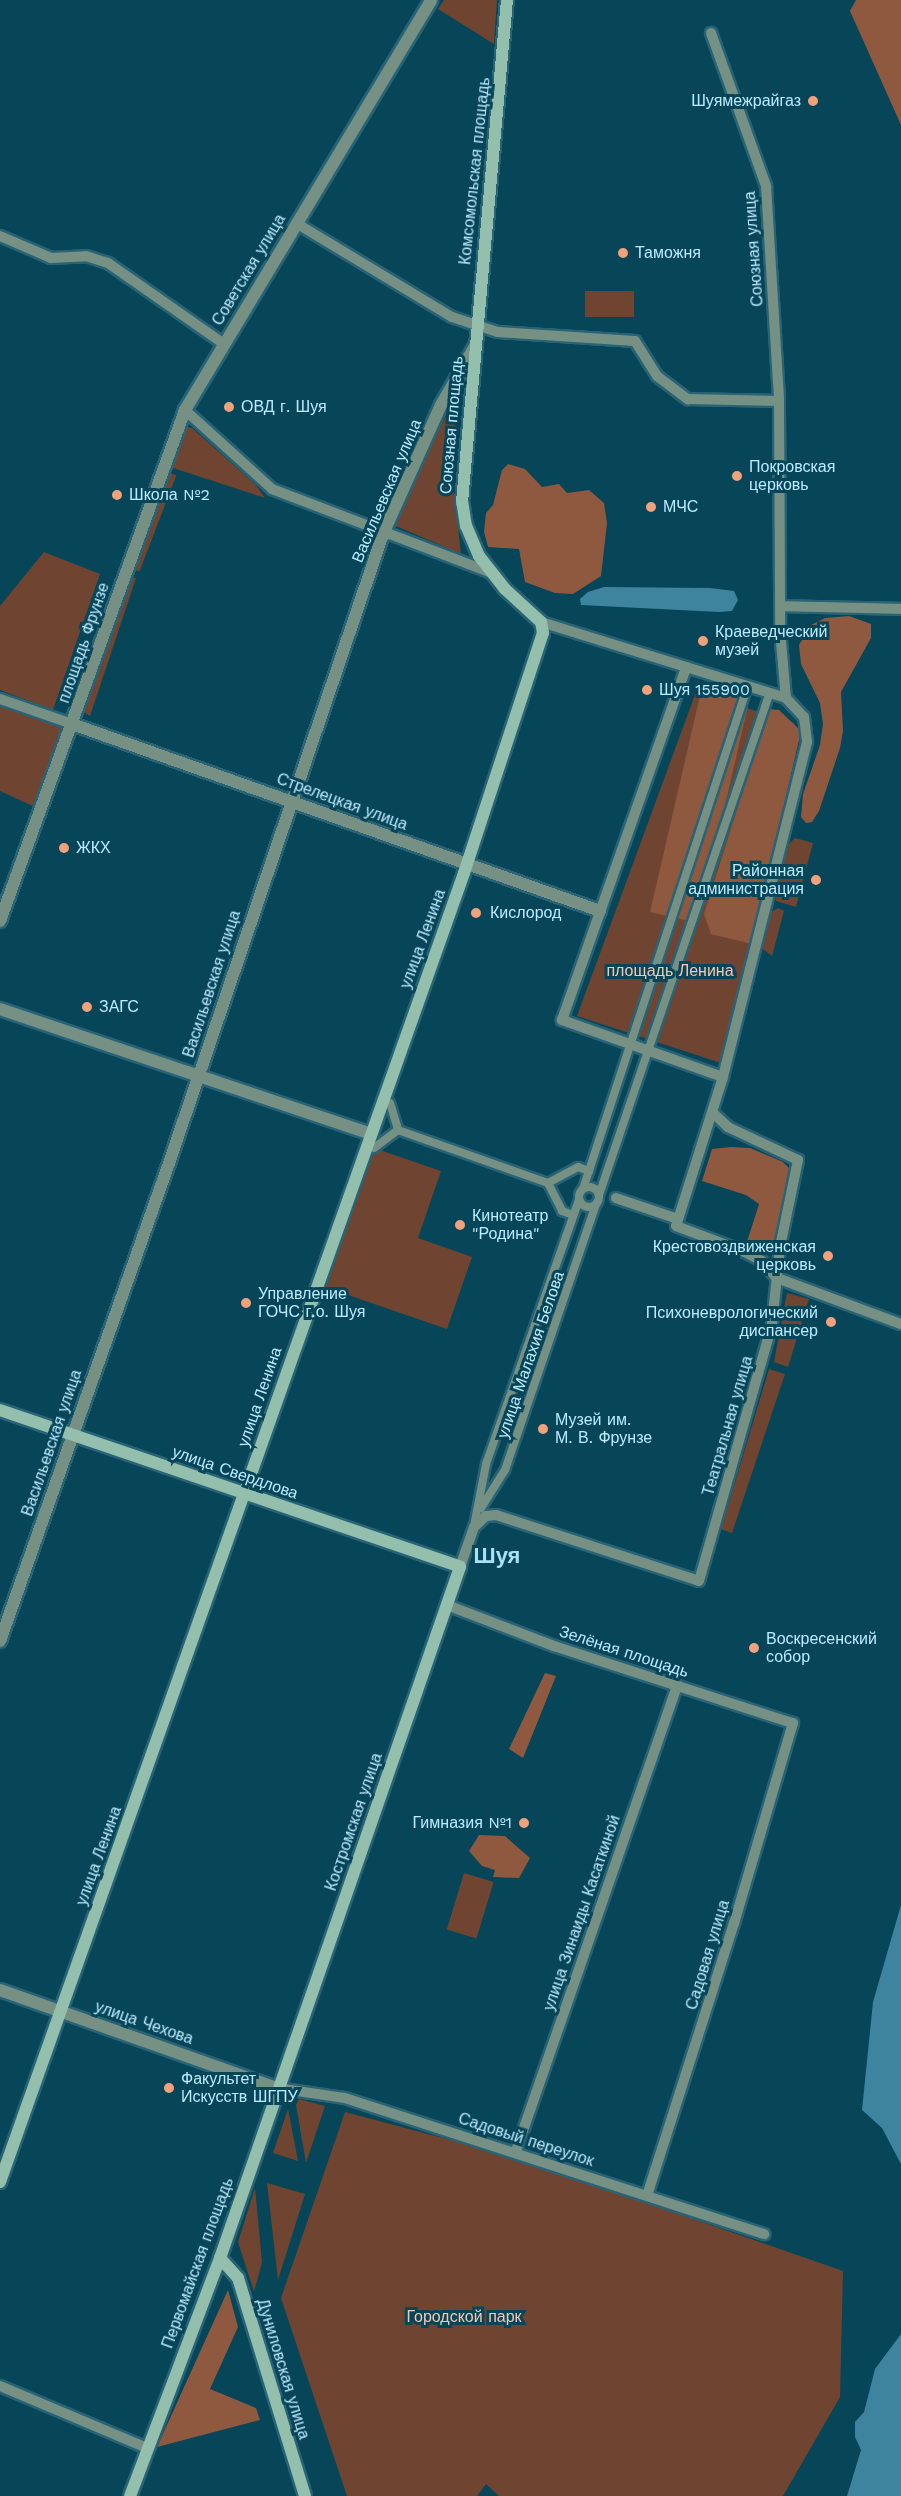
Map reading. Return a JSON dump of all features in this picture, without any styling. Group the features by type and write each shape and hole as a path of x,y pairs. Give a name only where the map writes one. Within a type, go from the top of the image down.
{"main road":[{"name":"Комсомольская площадь","path":"475,346 507,0"},
{"name":"Союзная площадь","path":"475,346 462,502 472,543 489,572 541,622"},
{"name":"улица Ленина","path":"0,2181 468,864 543,633 541,622"},
{"name":"улица Свердлова","path":"0,1410 460,1567"},
{"name":"Костромская улица","path":"277,2088 460,1567"},
{"name":"Первомайская площадь","path":"130,2496 220,2258 277,2088"},
{"name":"Дуниловская улица","path":"220,2258 238,2278 305,2496"}],"street":[{"name":"Советская улица","path":"127,572 185,410 431,0"},
{"name":"Союзная улица","path":"711,33 766,186 779,401 780,606 786,698"},
{"path":"296,223 452,318 498,332 635,341 657,376 688,399 779,401"},
{"path":"0,236 51,258 86,256 108,264 224,344"},
{"name":"Васильевская улица","path":"0,1641 200,1075 290,802 383,534 441,405 475,346"},
{"path":"185,410 272,489 383,534 489,572"},
{"name":"площадь Фрунзе","path":"72,724 127,572"},
{"path":"780,606 901,609"},
{"path":"541,622 770,692 786,698 804,717 807,742 723,1077 677,1222"},
{"path":"686,667 562,1020 723,1077"},
{"path":"631,1045 748,685"},
{"path":"650,1051 770,692"},
{"path":"0,699 72,724 0,921"},
{"name":"Стрелецкая улица","path":"72,724 600,910"},
{"path":"0,1009 372,1134"},
{"name":"улица Малахия Белова","path":"474,1527 480,1509 486,1464 631,1045"},
{"name":"улица Малахия Белова","path":"480,1509 506,1470 650,1051"},
{"path":"390,1103 398,1130"},
{"name":"Театральная улица","path":"474,1527 486,1516 496,1515 699,1581 772,1324 777,1278 798,1160 728,1127 713,1113"},
{"path":"374,1148 398,1130"},
{"path":"398,1130 548,1183 562,1211 573,1215"},
{"path":"548,1183 578,1167 589,1171"},
{"path":"582,1189 593,1188 599,1195"},
{"path":"615,1198 745,1252 762,1261 777,1278 901,1324"},
{"path":"579,1200 586,1207 596,1204"},
{"path":"460,1567 474,1527"},
{"name":"Зелёная площадь","path":"447,1605 554,1646 792,1723"},
{"name":"улица Зинаиды Касаткиной","path":"516,2151 677,1685"},
{"name":"Садовая улица","path":"647,2195 734,1923 792,1723"},
{"name":"улица Чехова","path":"0,1990 277,2088"},
{"name":"Садовый переулок","path":"277,2088 345,2098 516,2151 764,2234"},
{"path":"0,2386 147,2448"}],"green space":[{"path":"444,0 497,0 494,44 438,9"},
{"path":"585,291 634,291 634,317 585,317"},
{"path":"459,392 451,466 461,554 396,526 400,503"},
{"path":"187,427 192,428 256,485 265,498 170,467"},
{"path":"168,472 176,475 139,571 131,568"},
{"path":"44,552 100,574 53,710 0,690 0,606"},
{"path":"129,576 136,578 90,716 82,711"},
{"name":"площадь Ленина","path":"696,692 794,723 799,740 721,1063 577,1016"},
{"path":"0,702 65,724 35,807 0,791"},
{"path":"795,838 813,843 796,907 776,901 774,893 787,846"},
{"path":"778,908 784,911 772,956 760,947 768,914"},
{"path":"368,1146 441,1171 418,1238 472,1257 447,1329 316,1284"},
{"path":"787,1293 809,1299 788,1367 774,1362"},
{"path":"769,1369 785,1374 732,1533 721,1529"},
{"path":"464,1873 494,1882 476,1938 447,1929"},
{"path":"299,2099 325,2106 306,2163 296,2105"},
{"path":"288,2109 298,2161 273,2153"},
{"name":"Городской парк","path":"345,2112 515,2157 843,2271 840,2397 783,2496 499,2496 486,2484 477,2496 347,2496 281,2298"},
{"path":"267,2183 305,2194 278,2280"},
{"path":"255,2188 262,2262 254,2292 238,2242"}],"shaded area":[{"path":"856,0 901,0 901,125 850,11"},
{"path":"508,464 525,469 542,487 559,484 567,493 589,490 604,503 607,523 601,576 573,594 555,593 525,582 519,549 488,547 484,532 486,513 493,505 502,470"},
{"path":"849,616 871,624 871,638 841,692 843,731 840,748 819,811 812,822 806,823 801,817 803,794 820,745 823,724 820,703 801,664 799,645 811,625 825,618"},
{"path":"702,687 750,698 698,923 650,912"},
{"path":"769,709 779,710 801,731 752,944 711,934 704,914"},
{"path":"750,1148 783,1162 795,1174 775,1247 768,1254 752,1251 746,1245 759,1204 746,1195 702,1181 712,1149"},
{"path":"545,1673 556,1676 523,1758 509,1749"},
{"path":"479,1835 505,1836 530,1858 519,1878 493,1877 495,1870 482,1866 469,1851"},
{"path":"228,2290 238,2327 210,2389 256,2408 260,2420 157,2447"}],"water":[{"path":"604,587 710,588 734,591 738,600 732,611 719,612 581,605 580,599 588,592"},
{"path":"901,1905 901,2164 882,2128 862,2110 873,2002"},
{"path":"901,2334 901,2496 847,2496 861,2450 855,2437 855,2422 864,2412 875,2369"}],"place":[{"name":"Шуямежрайгаз","path":"813,101"},
{"name":"Таможня","path":"623,253"},
{"name":"ОВД г. Шуя","path":"229,407"},
{"name":"Покровская церковь","path":"737,476"},
{"name":"Школа №2","path":"117,495"},
{"name":"МЧС","path":"651,507"},
{"name":"Краеведческий музей","path":"703,641"},
{"name":"Шуя 155900","path":"647,690"},
{"name":"ЖКХ","path":"64,848"},
{"name":"Районная администрация","path":"816,880"},
{"name":"Кислород","path":"476,913"},
{"name":"ЗАГС","path":"87,1007"},
{"name":"Кинотеатр \"Родина\"","path":"460,1225"},
{"name":"Крестовоздвиженская церковь","path":"828,1256"},
{"name":"Управление ГОЧС г.о. Шуя","path":"246,1303"},
{"name":"Психоневрологический диспансер","path":"831,1322"},
{"name":"Музей им. М. В. Фрунзе","path":"543,1429"},
{"name":"Воскресенский собор","path":"754,1648"},
{"name":"Гимназия №1","path":"524,1823"},
{"name":"Факультет Искусств ШГПУ","path":"169,2088"}],"district":[{"name":"Шуя","path":"497,1556"}]}
